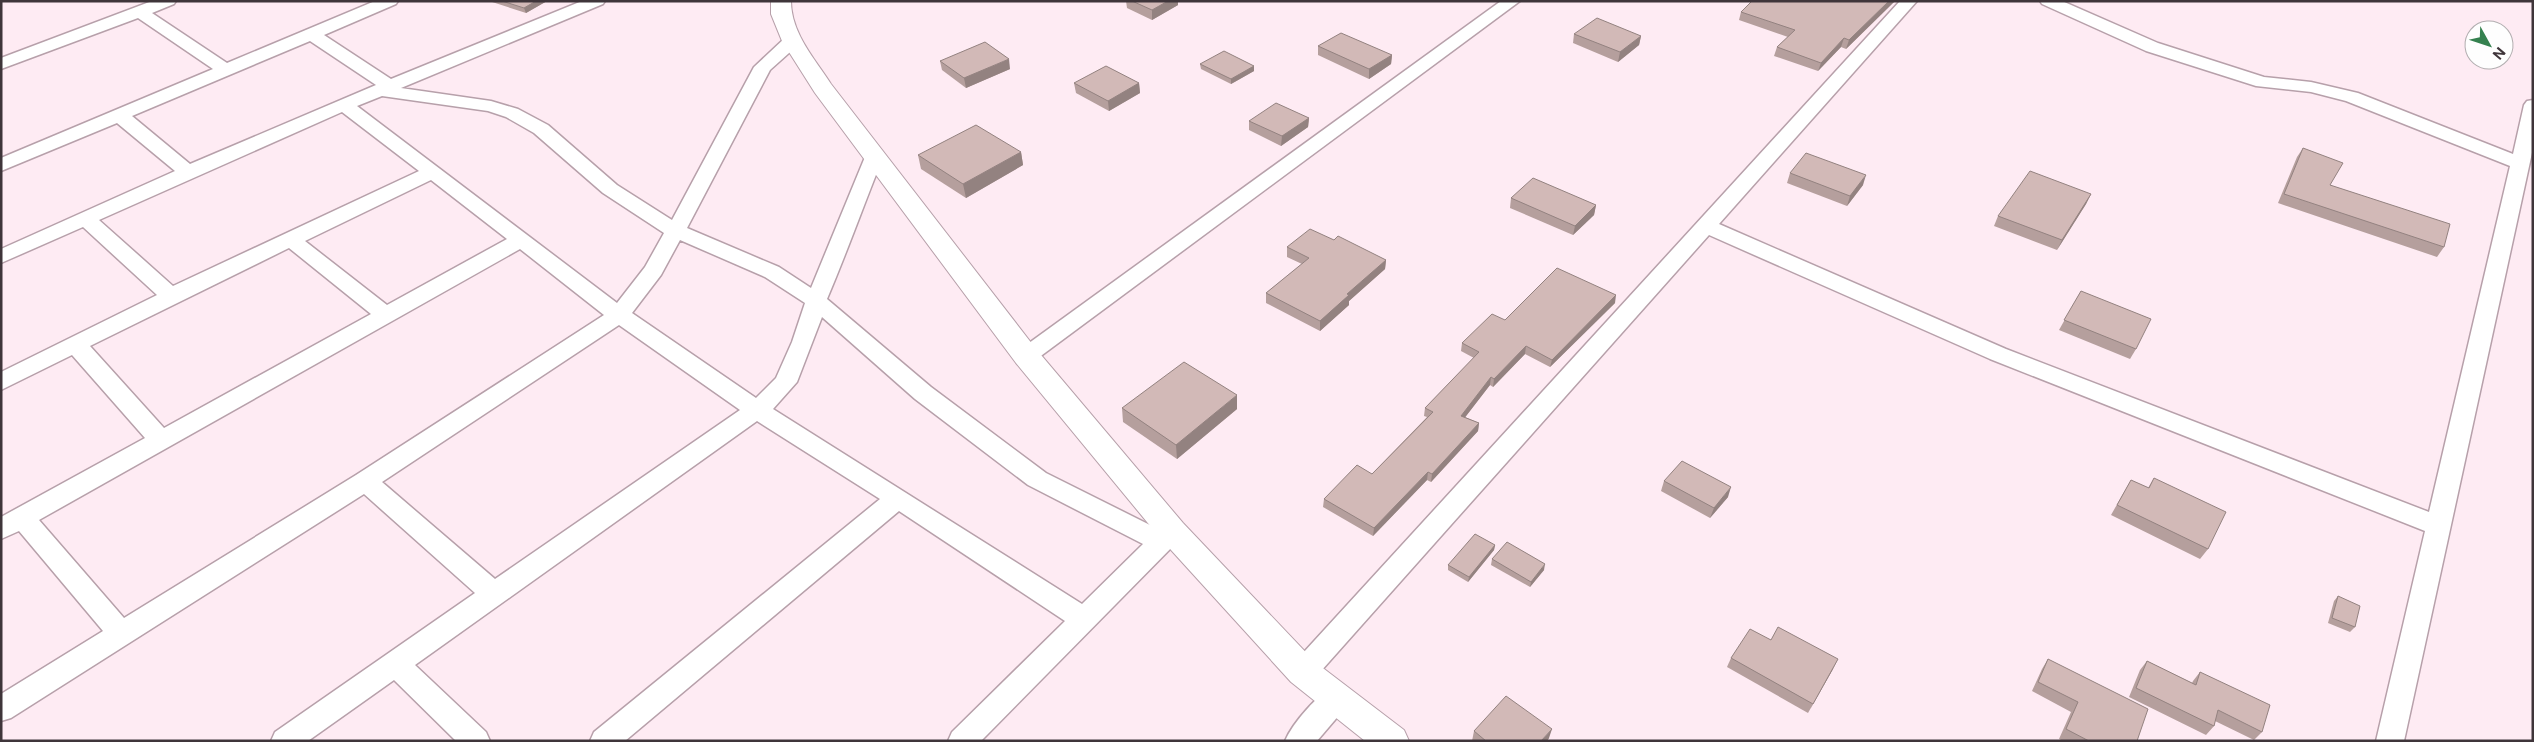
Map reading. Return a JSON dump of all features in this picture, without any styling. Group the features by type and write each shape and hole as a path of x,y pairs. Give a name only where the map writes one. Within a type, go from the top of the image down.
{"street":[{"path":"1,64 168,1"},
{"path":"1,164 390,1"},
{"path":"1,257 188,172 344,105 597,1"},
{"path":"781,1 781,14 792,41 822,88 1026,356 1167,536 1303,672 1392,741"},
{"path":"1026,356 1512,1"},
{"path":"1303,672 1909,1"},
{"path":"2048,1 2152,47 2262,82 2311,87 2352,97 2401,115 2486,152 2523,172"},
{"path":"140,12 225,70"},
{"path":"312,34 385,88 467,101 512,113 541,130 610,189 676,231 772,272 816,301 923,393 1037,480 1167,536"},
{"path":"1,709 365,481 619,315 654,270 763,67 792,41"},
{"path":"344,105 619,315 757,410 898,498 1085,620"},
{"path":"2390,741 2438,526 2523,172 2533,105"},
{"path":"120,115 188,172"},
{"path":"285,741 493,593 757,410 786,382 803,342 816,301 874,157"},
{"path":"1,382 171,296 433,172"},
{"path":"86,220 171,296"},
{"path":"1706,226 1998,354 2438,526"},
{"path":"290,239 386,315"},
{"path":"122,634 12,523 520,240"},
{"path":"75,344 161,440"},
{"path":"365,481 493,593"},
{"path":"604,741 898,498"},
{"path":"962,741 1167,536"},
{"path":"394,663 476,741"},
{"path":"1299,741 1336,698"}],"building":[{"path":"502,1 536,1 524,8"},
{"path":"1132,1 1168,1 1152,10"},
{"path":"1752,1 1889,1 1849,40 1844,38 1821,63 1777,47 1795,30 1741,12"},
{"path":"1597,18 1641,36 1620,52 1574,34"},
{"path":"1341,33 1392,55 1369,69 1318,46"},
{"path":"985,42 1009,59 964,78 940,61"},
{"path":"1224,51 1254,66 1231,79 1200,64"},
{"path":"1106,66 1139,83 1108,101 1074,83"},
{"path":"1276,103 1309,118 1282,136 1249,121"},
{"path":"976,125 1021,152 963,184 918,155"},
{"path":"2303,148 2343,163 2330,185 2450,224 2444,247 2284,194"},
{"path":"1806,153 1866,175 1850,196 1790,173"},
{"path":"2030,171 2091,194 2062,240 1998,216"},
{"path":"1533,178 1596,205 1575,226 1511,198"},
{"path":"1310,229 1334,240 1338,236 1386,260 1347,294 1349,295 1320,321 1266,293 1309,258 1287,247"},
{"path":"1557,268 1616,295 1552,360 1526,346 1494,379 1491,377 1461,416 1479,423 1432,474 1428,472 1374,528 1324,499 1357,465 1372,474 1433,412 1425,408 1479,352 1462,343 1492,314 1505,320"},
{"path":"2081,291 2151,319 2136,349 2064,320"},
{"path":"1184,362 1237,395 1176,445 1122,408"},
{"path":"1682,461 1731,487 1714,508 1664,481"},
{"path":"2154,478 2226,512 2208,549 2117,505 2131,480 2149,488"},
{"path":"1475,534 1495,545 1469,577 1448,565"},
{"path":"1507,542 1545,564 1531,582 1492,559"},
{"path":"2338,596 2360,606 2355,627 2332,618"},
{"path":"1778,627 1838,659 1813,704 1731,658 1750,629 1771,640"},
{"path":"2048,659 2148,709 2137,741 2089,741 2066,729 2078,702 2038,682"},
{"path":"2147,661 2196,685 2200,672 2270,705 2262,732 2218,710 2214,726 2136,688"},
{"path":"1506,696 1552,729 1541,741 1486,741 1474,731"}]}
